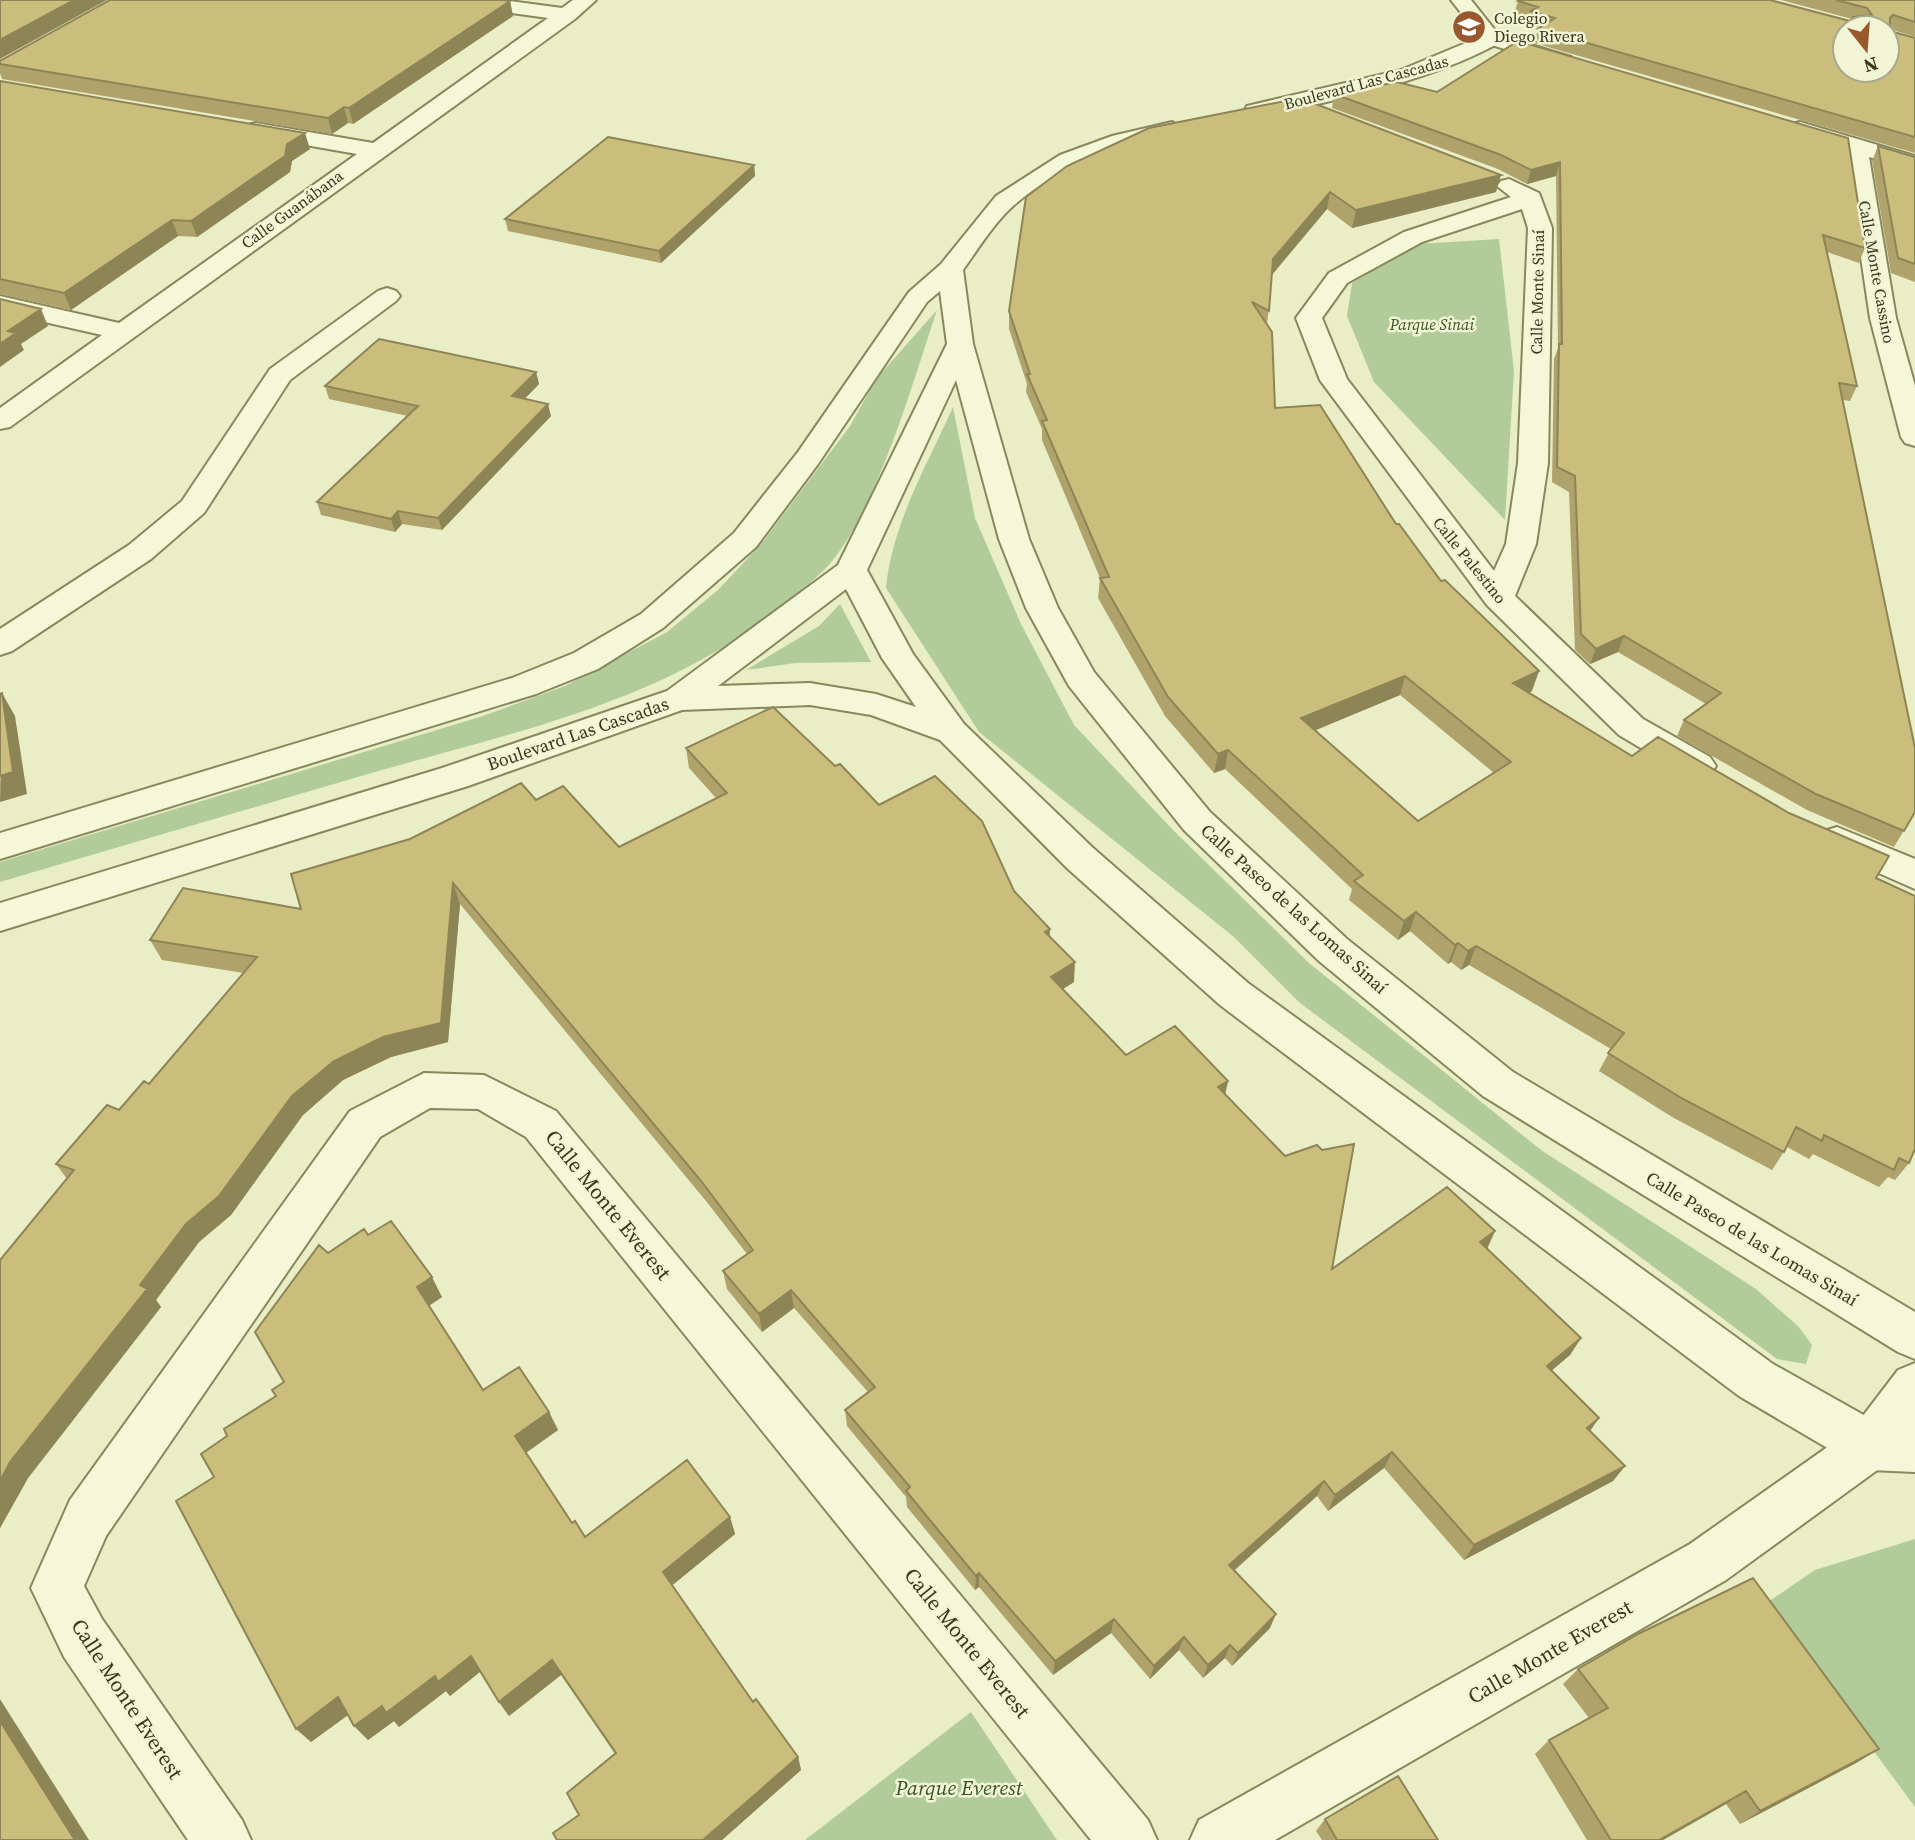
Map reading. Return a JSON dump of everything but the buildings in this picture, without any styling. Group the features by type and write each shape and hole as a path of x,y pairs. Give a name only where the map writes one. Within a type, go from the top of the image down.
{"street":[{"path":"459,0 568,15"},
{"name":"Calle Guanábana","path":"0,421 586,0"},
{"path":"1461,0 1492,39 1585,67"},
{"name":"Boulevard Las Cascadas","path":"1240,114 1466,55 1492,39"},
{"path":"1293,102 1331,116"},
{"path":"0,846 524,686 597,654 652,621 745,540 808,458 918,297 950,269 1004,201 1068,160 1120,141 1200,123"},
{"path":"1778,123 1915,163"},
{"path":"241,127 375,150"},
{"name":"Calle Monte Cassino","path":"1856,146 1883,318 1915,438"},
{"path":"1489,176 1531,198"},
{"name":"Calle Palestino","path":"1531,198 1413,237 1338,278 1309,318 1334,380 1498,598 1631,727 1724,781"},
{"name":"Calle Monte Sinaí","path":"1498,598 1521,544 1533,463 1541,228 1531,198"},
{"path":"950,269 960,344"},
{"path":"0,644 140,552 193,507 280,375 387,296"},
{"path":"0,304 122,332"},
{"path":"1883,318 1915,329"},
{"name":"Boulevard Las Cascadas","path":"0,917 455,777 679,699 850,570 932,396 960,344"},
{"name":"Calle Paseo de las Lomas Sinaí","path":"960,344 1014,539 1042,608 1081,678 1197,821 1334,950 1498,1084 1915,1336"},
{"path":"850,570 899,658 952,732 1080,858 1234,994 1756,1380 1893,1447 1915,1386"},
{"path":"679,699 810,694 876,705 952,732"},
{"path":"1805,826 1915,875"},
{"name":"Calle Monte Everest","path":"222,1840 83,1638 57,1588 89,1518 365,1124 424,1090 484,1092 541,1124 1128,1840"},
{"name":"Calle Monte Everest","path":"1220,1840 1708,1562 1893,1447"}],"green space":[{"name":"Parque Sinai","path":"1499,239 1514,371 1505,520 1374,382 1347,316 1352,283 1418,244"},
{"path":"937,310 880,474 850,536 833,560 816,577 739,637 690,666 639,690 533,728 0,882 0,862 483,716 565,686 667,632 718,590 762,543 850,426 876,379"},
{"path":"953,407 975,518 1021,624 1074,725 1174,831 1309,963 1541,1150 1756,1289 1798,1326 1812,1345 1806,1364 1777,1359 1300,1003 1234,937 979,732 886,588 895,541 903,518"},
{"path":"840,604 871,662 795,663 746,670 819,626"},
{"path":"1915,1539 1915,1807 1765,1604 1815,1570"},
{"name":"Parque Everest","path":"971,1712 1057,1840 805,1840"}],"place":[{"name":"Colegio Diego Rivera","path":"1469,27"}]}
